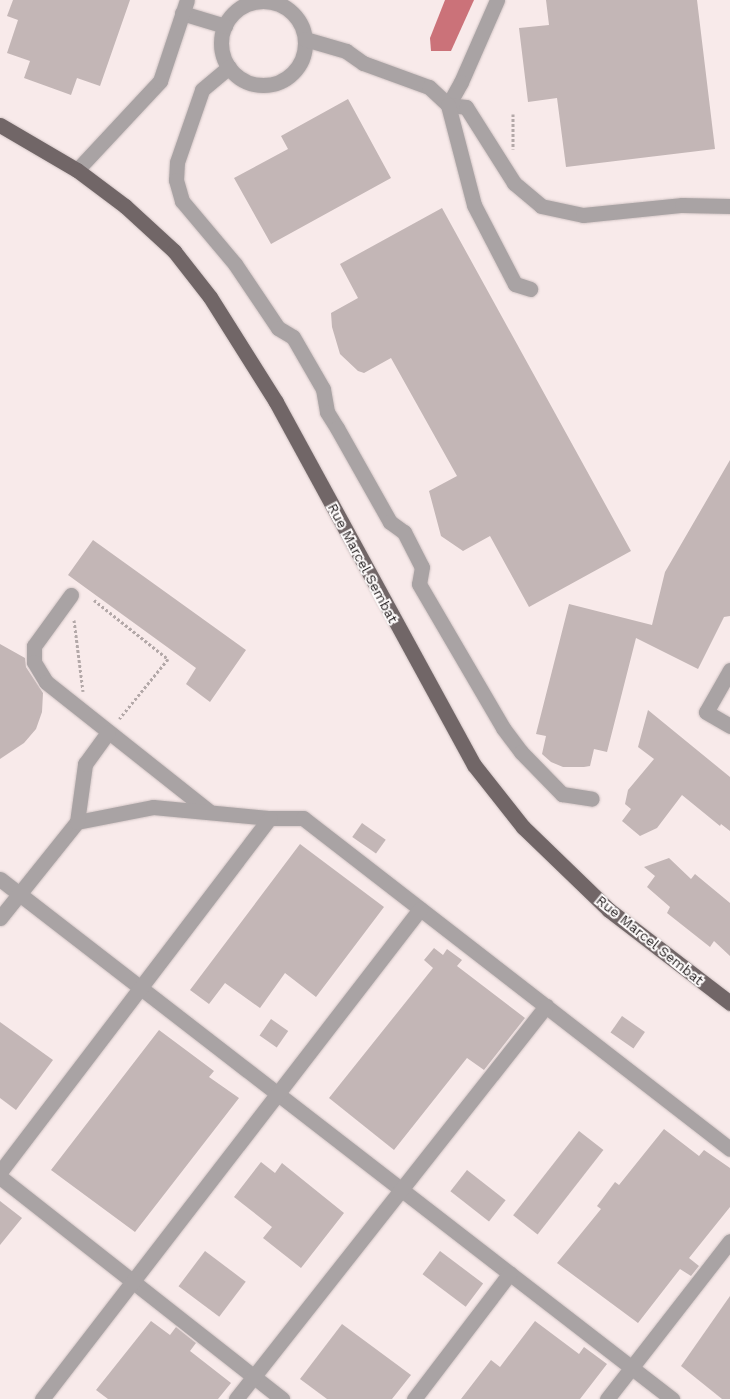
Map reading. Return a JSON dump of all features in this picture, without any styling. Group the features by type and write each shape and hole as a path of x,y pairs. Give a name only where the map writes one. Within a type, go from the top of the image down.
{"main road":[{"name":"Rue Marcel Sembat","path":"0,125 77,170 126,206 174,251 210,297 276,402 465,749 500,799 523,827 609,910 730,1003"}],"street":[{"path":"448,105 461,82 497,0"},
{"path":"272,1 294,15 305,40 299,65 279,82 252,83 229,67 222,54 224,26 232,14 244,6 272,1"},
{"path":"77,170 160,81 185,7 224,26"},
{"path":"305,40 346,51 362,63 429,87 448,105 474,205 515,284 530,288"},
{"path":"229,67 202,90 177,162 176,180 182,201 235,264 278,328 293,337 323,389 327,412 390,522 404,532 422,567 419,584 503,728 521,752 562,794 592,799"},
{"path":"448,105 466,107 514,183 541,206 583,215 682,205 730,206"},
{"path":"71,595 34,646 34,662 46,682 210,812"},
{"path":"730,670 706,712 730,726"},
{"path":"0,918 77,822 85,764 108,732"},
{"path":"77,822 153,807 270,818 303,818 730,1149"},
{"path":"0,1172 270,818"},
{"path":"0,879 672,1399"},
{"path":"42,1399 420,909"},
{"path":"236,1399 403,1190 546,1006"},
{"path":"0,1177 282,1399"},
{"path":"607,1399 730,1241"},
{"path":"414,1399 510,1273"}],"path":[{"path":"71,595 86,714"},
{"path":"94,600 168,659 108,732"}],"shaded area":[{"path":"445,0 474,0 451,51 431,51 430,38"}],"building":[{"path":"13,0 130,0 100,86 77,78 71,95 24,78 30,61 7,53 18,20 7,16"},
{"path":"546,0 697,0 715,149 566,167 557,98 528,102 519,28 549,25"},
{"path":"348,99 391,178 271,244 234,178 288,149 281,136"},
{"path":"442,208 631,551 529,607 490,536 463,551 441,536 429,491 457,476 391,358 364,373 358,371 340,354 332,327 331,313 358,298 340,264"},
{"path":"730,460 730,616 724,617 698,669 636,638 607,752 594,749 590,766 563,767 551,762 542,754 546,736 536,734 569,604 652,625 665,572"},
{"path":"93,540 246,650 210,702 186,684 196,668 68,575"},
{"path":"0,644 25,658 26,667 43,693 42,712 36,729 24,743 0,759"},
{"path":"648,710 730,777 730,831 721,824 720,826 682,795 657,828 640,836 622,821 631,809 625,804 628,790 654,759 638,747"},
{"path":"362,823 386,840 376,854 352,837"},
{"path":"300,844 384,907 316,997 285,973 260,1008 225,983 209,1004 190,990"},
{"path":"669,858 691,879 695,874 730,903 730,956 714,941 710,947 667,913 670,907 647,887 655,876 644,867"},
{"path":"434,948 443,955 447,949 462,960 457,966 525,1018 484,1070 467,1058 394,1150 329,1098 433,968 424,960"},
{"path":"622,1016 645,1032 633,1048 611,1032"},
{"path":"271,1019 288,1031 277,1047 260,1035"},
{"path":"0,1022 53,1060 16,1110 0,1098"},
{"path":"159,1030 214,1071 209,1077 239,1098 135,1232 51,1170"},
{"path":"664,1129 699,1156 704,1150 730,1168 730,1207 689,1258 699,1266 691,1276 680,1269 638,1323 557,1263 601,1209 597,1206 615,1182 619,1185"},
{"path":"579,1131 603,1150 538,1234 513,1215"},
{"path":"261,1162 275,1173 282,1163 344,1213 301,1268 263,1238 272,1227 234,1197"},
{"path":"467,1170 506,1200 489,1221 450,1191"},
{"path":"0,1201 22,1218 0,1245"},
{"path":"205,1251 246,1282 219,1317 179,1286"},
{"path":"440,1251 483,1283 466,1307 423,1274"},
{"path":"730,1296 730,1399 722,1399 681,1366"},
{"path":"151,1321 170,1335 176,1327 196,1343 190,1351 231,1383 218,1399 108,1399 96,1390"},
{"path":"535,1321 579,1354 584,1347 607,1364 580,1399 461,1399 491,1360 500,1367"},
{"path":"342,1324 411,1375 392,1399 327,1399 300,1379"}]}
